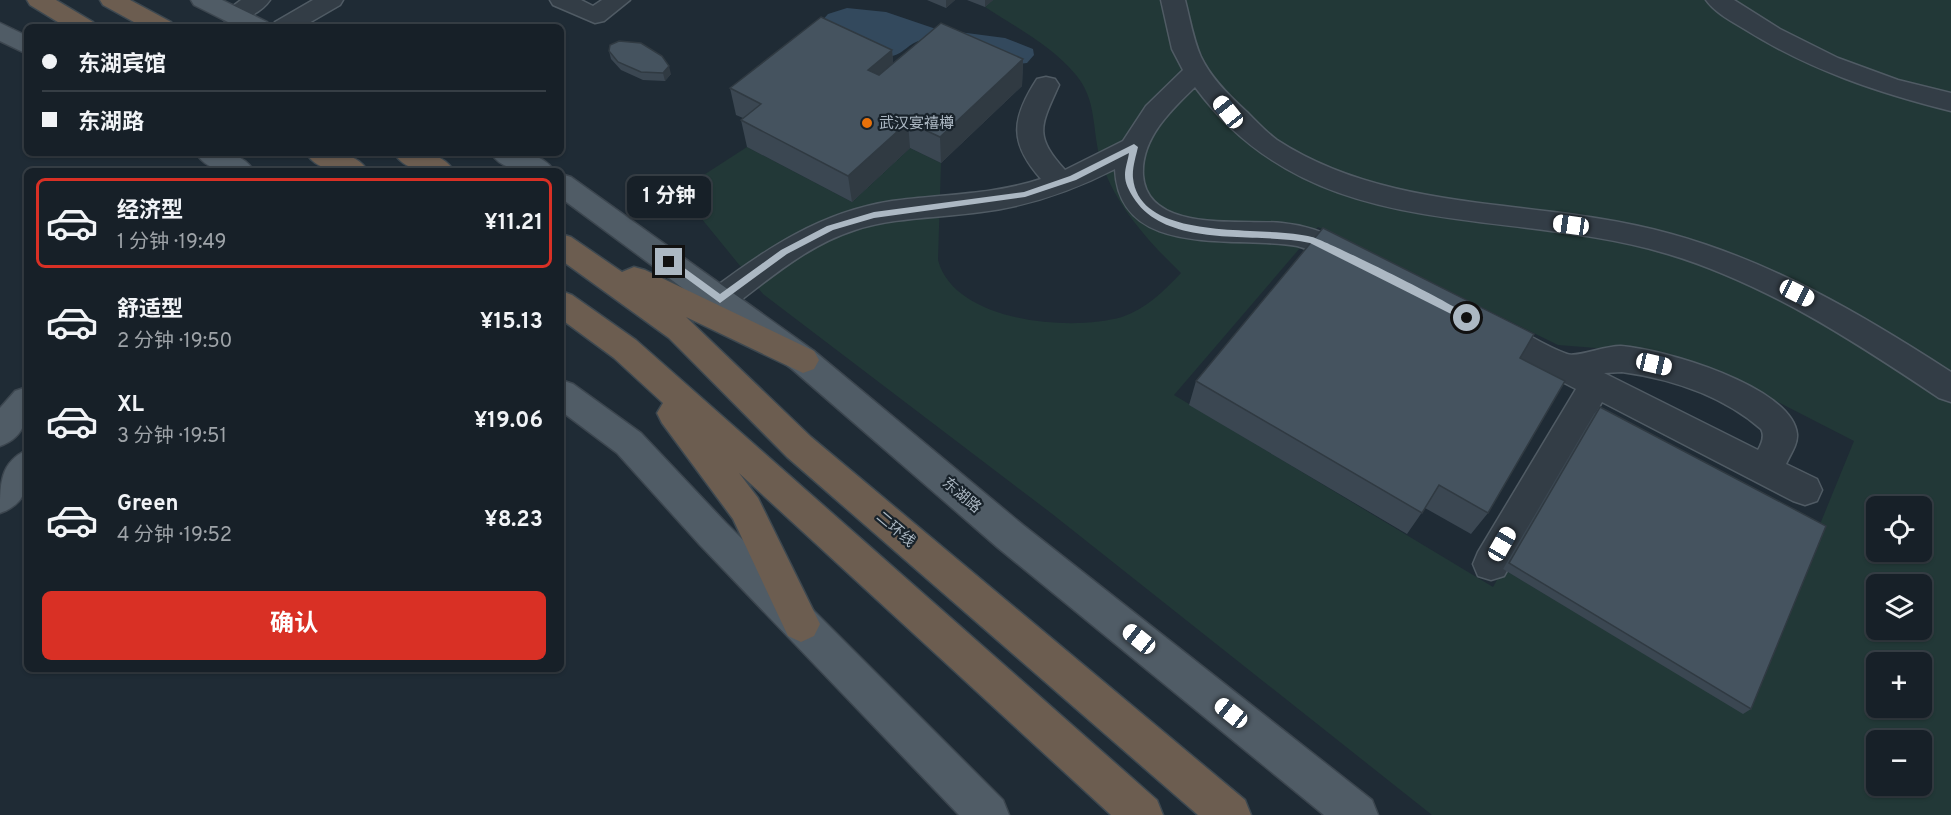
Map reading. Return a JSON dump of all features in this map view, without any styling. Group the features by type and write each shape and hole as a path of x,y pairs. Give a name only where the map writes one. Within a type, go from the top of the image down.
{"highway":[{"path":"39,0 79,24"},
{"path":"111,0 156,24"},
{"path":"326,156 348,168"},
{"path":"413,156 435,168"},
{"path":"564,244 803,360"},
{"name":"二环线","path":"564,245 680,329 799,447 1230,815"},
{"path":"564,305 626,349 1142,815"},
{"path":"626,349 746,509 801,624"}],"main road":[{"path":"204,0 252,24"},
{"path":"0,31 24,44"},
{"path":"511,156 534,168"},
{"name":"东湖路","path":"564,186 803,360 1010,536 1357,815"},
{"path":"564,395 629,443 801,624 988,815"},
{"path":"0,432 24,404"},
{"path":"0,498 24,469"}],"lane":[{"path":"233,15 258,0"},
{"path":"289,24 331,0"},
{"path":"562,0 596,16 618,0"},
{"path":"1173,0 1186,51 1197,71 1228,112 1248,131 1295,164 1327,179 1393,198 1615,230 1703,255 1769,280 1815,303 1951,389"},
{"path":"1718,0 1757,27 1821,60 1885,84 1951,102"},
{"path":"1197,71 1163,102 1146,124 1134,147 1129,176 1131,188 1144,208 1161,219 1196,229 1299,236 1326,246 1378,273"},
{"path":"1046,85 1030,118 1029,144 1036,156 1060,183"},
{"path":"720,299 807,238 850,220 998,200 1025,194 1060,183 1134,147"},
{"path":"1462,315 1805,490"},
{"path":"1491,564 1582,376 1606,359 1636,361 1667,367 1722,388 1760,408 1778,425 1780,437 1765,470"}],"green space":[{"path":"993,0 1951,0 1951,815 1432,815 1051,513 763,294 679,191 747,147 852,202 910,148 941,163 938,260 948,281 966,297 990,309 1045,322 1100,321 1131,314 1161,293 1181,273 1144,234 1114,191 1100,158 1091,105 1083,85 1056,55 985,7","holes":["1318,227 1558,345 1634,351 1743,384 1854,441 1743,713 1503,569 1493,587 1174,395"]}],"water":[{"path":"847,8 886,12 936,29 1005,38 1033,49 1034,55 1027,63 1018,64 957,46 925,40 916,42 892,56 821,22 828,14"}],"building":[{"name":"武汉宴·禧樽","path":"821,17 892,50 868,70 879,75 941,23 1023,59 940,137 908,122 848,176 741,120 761,104 730,88"},
{"path":"619,41 641,43 662,56 669,66 663,73 641,72 618,62 609,51 610,45"},
{"path":"1323,228 1534,334 1520,358 1565,381 1488,513 1439,485 1422,513 1196,381"},
{"path":"1600,407 1826,526 1751,709 1509,563"}],"place":[{"name":"武汉宴·禧樽","path":"867,123"}],"route":[{"path":"669,262 720,299 807,238 850,220 998,200 1025,194 1073,178 1134,147 1130,160 1131,188 1144,208 1153,215 1185,228 1221,232 1284,234 1312,240 1467,318"}]}
